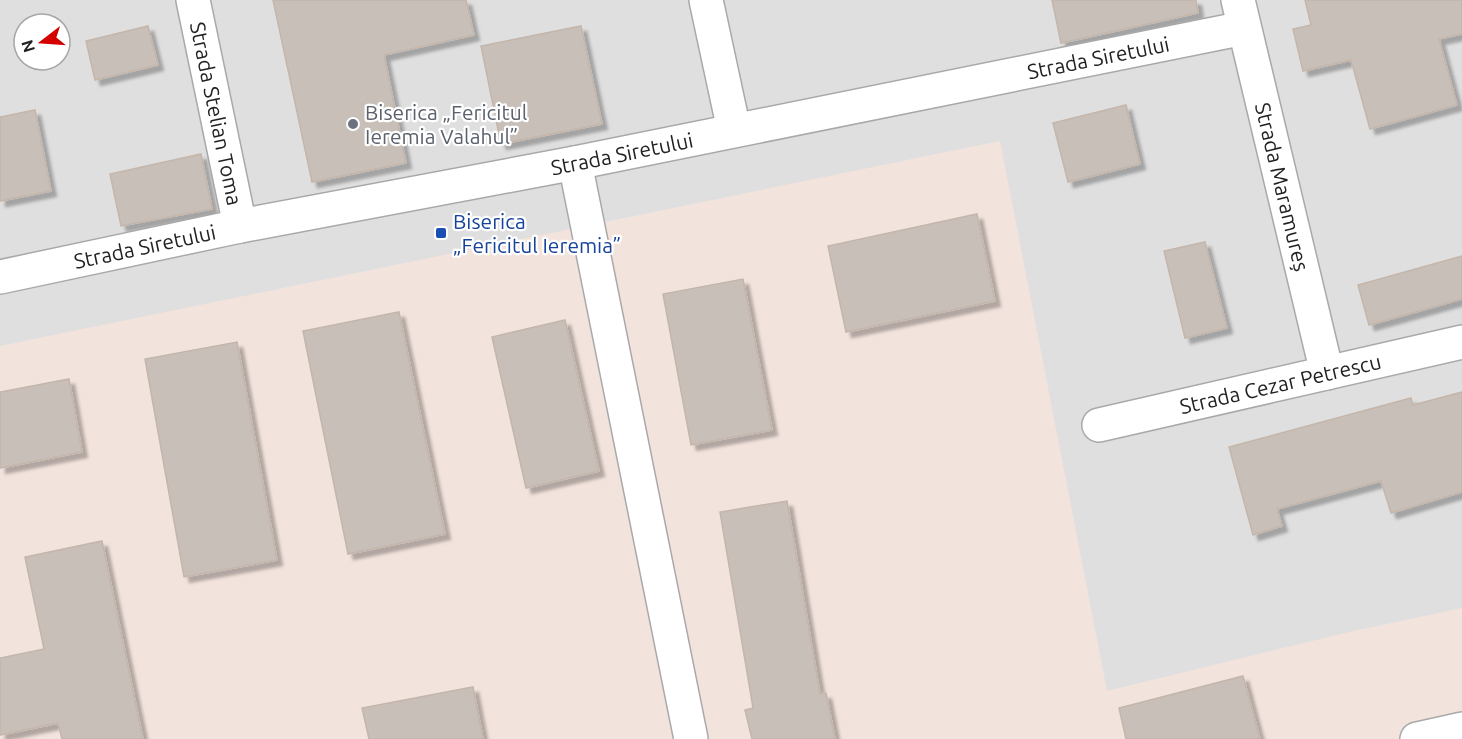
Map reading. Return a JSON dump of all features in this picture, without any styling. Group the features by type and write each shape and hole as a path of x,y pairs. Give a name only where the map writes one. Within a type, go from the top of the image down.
{"street":[{"name":"Strada Stelian Toma","path":"193,0 240,226"},
{"path":"706,0 734,130"},
{"name":"Strada Siretului","path":"0,277 240,226 575,163 734,130 1241,14"},
{"name":"Strada Maramureș","path":"1241,14 1327,373"},
{"path":"575,163 691,739"},
{"name":"Strada Cezar Petrescu","path":"1099,425 1462,342"},
{"path":"1417,739 1462,729"}],"shaded area":[{"path":"0,0 1462,0 1462,739 0,739"},
{"path":"1000,141 1107,691 1349,632 1462,608 1462,739 0,739 0,346"}],"building":[{"path":"273,0 466,0 474,35 384,55 406,163 312,182"},
{"path":"1052,0 1196,0 1198,13 1061,43"},
{"path":"1305,0 1462,0 1462,34 1439,39 1457,105 1370,129 1351,60 1303,71 1293,29 1311,25"},
{"path":"148,26 158,65 95,80 86,41"},
{"path":"581,26 602,124 501,144 481,46"},
{"path":"1126,105 1140,164 1068,182 1053,123"},
{"path":"35,110 51,191 0,201 0,117"},
{"path":"201,154 212,209 121,226 110,174"},
{"path":"977,214 995,301 846,332 828,246"},
{"path":"1205,242 1227,328 1185,338 1164,251"},
{"path":"1462,256 1462,299 1369,325 1358,285"},
{"path":"743,279 772,430 691,445 663,294"},
{"path":"399,312 445,534 348,554 303,331"},
{"path":"565,320 599,471 526,488 492,337"},
{"path":"237,342 277,560 184,577 145,359"},
{"path":"69,379 82,452 0,468 0,392"},
{"path":"1462,392 1462,492 1391,513 1381,481 1277,509 1282,526 1253,535 1229,447 1411,398 1413,405"},
{"path":"787,501 820,694 826,693 835,739 752,739 745,710 753,708 720,512"},
{"path":"102,541 143,739 62,739 58,723 0,735 0,658 44,649 25,557"},
{"path":"1243,676 1260,739 1126,739 1119,708"},
{"path":"473,687 483,739 369,739 362,708"}],"place":[{"name":"Biserica „Fericitul Ieremia Valahul”","path":"353,124"},
{"name":"Biserica „Fericitul Ieremia”","path":"441,233"}]}
